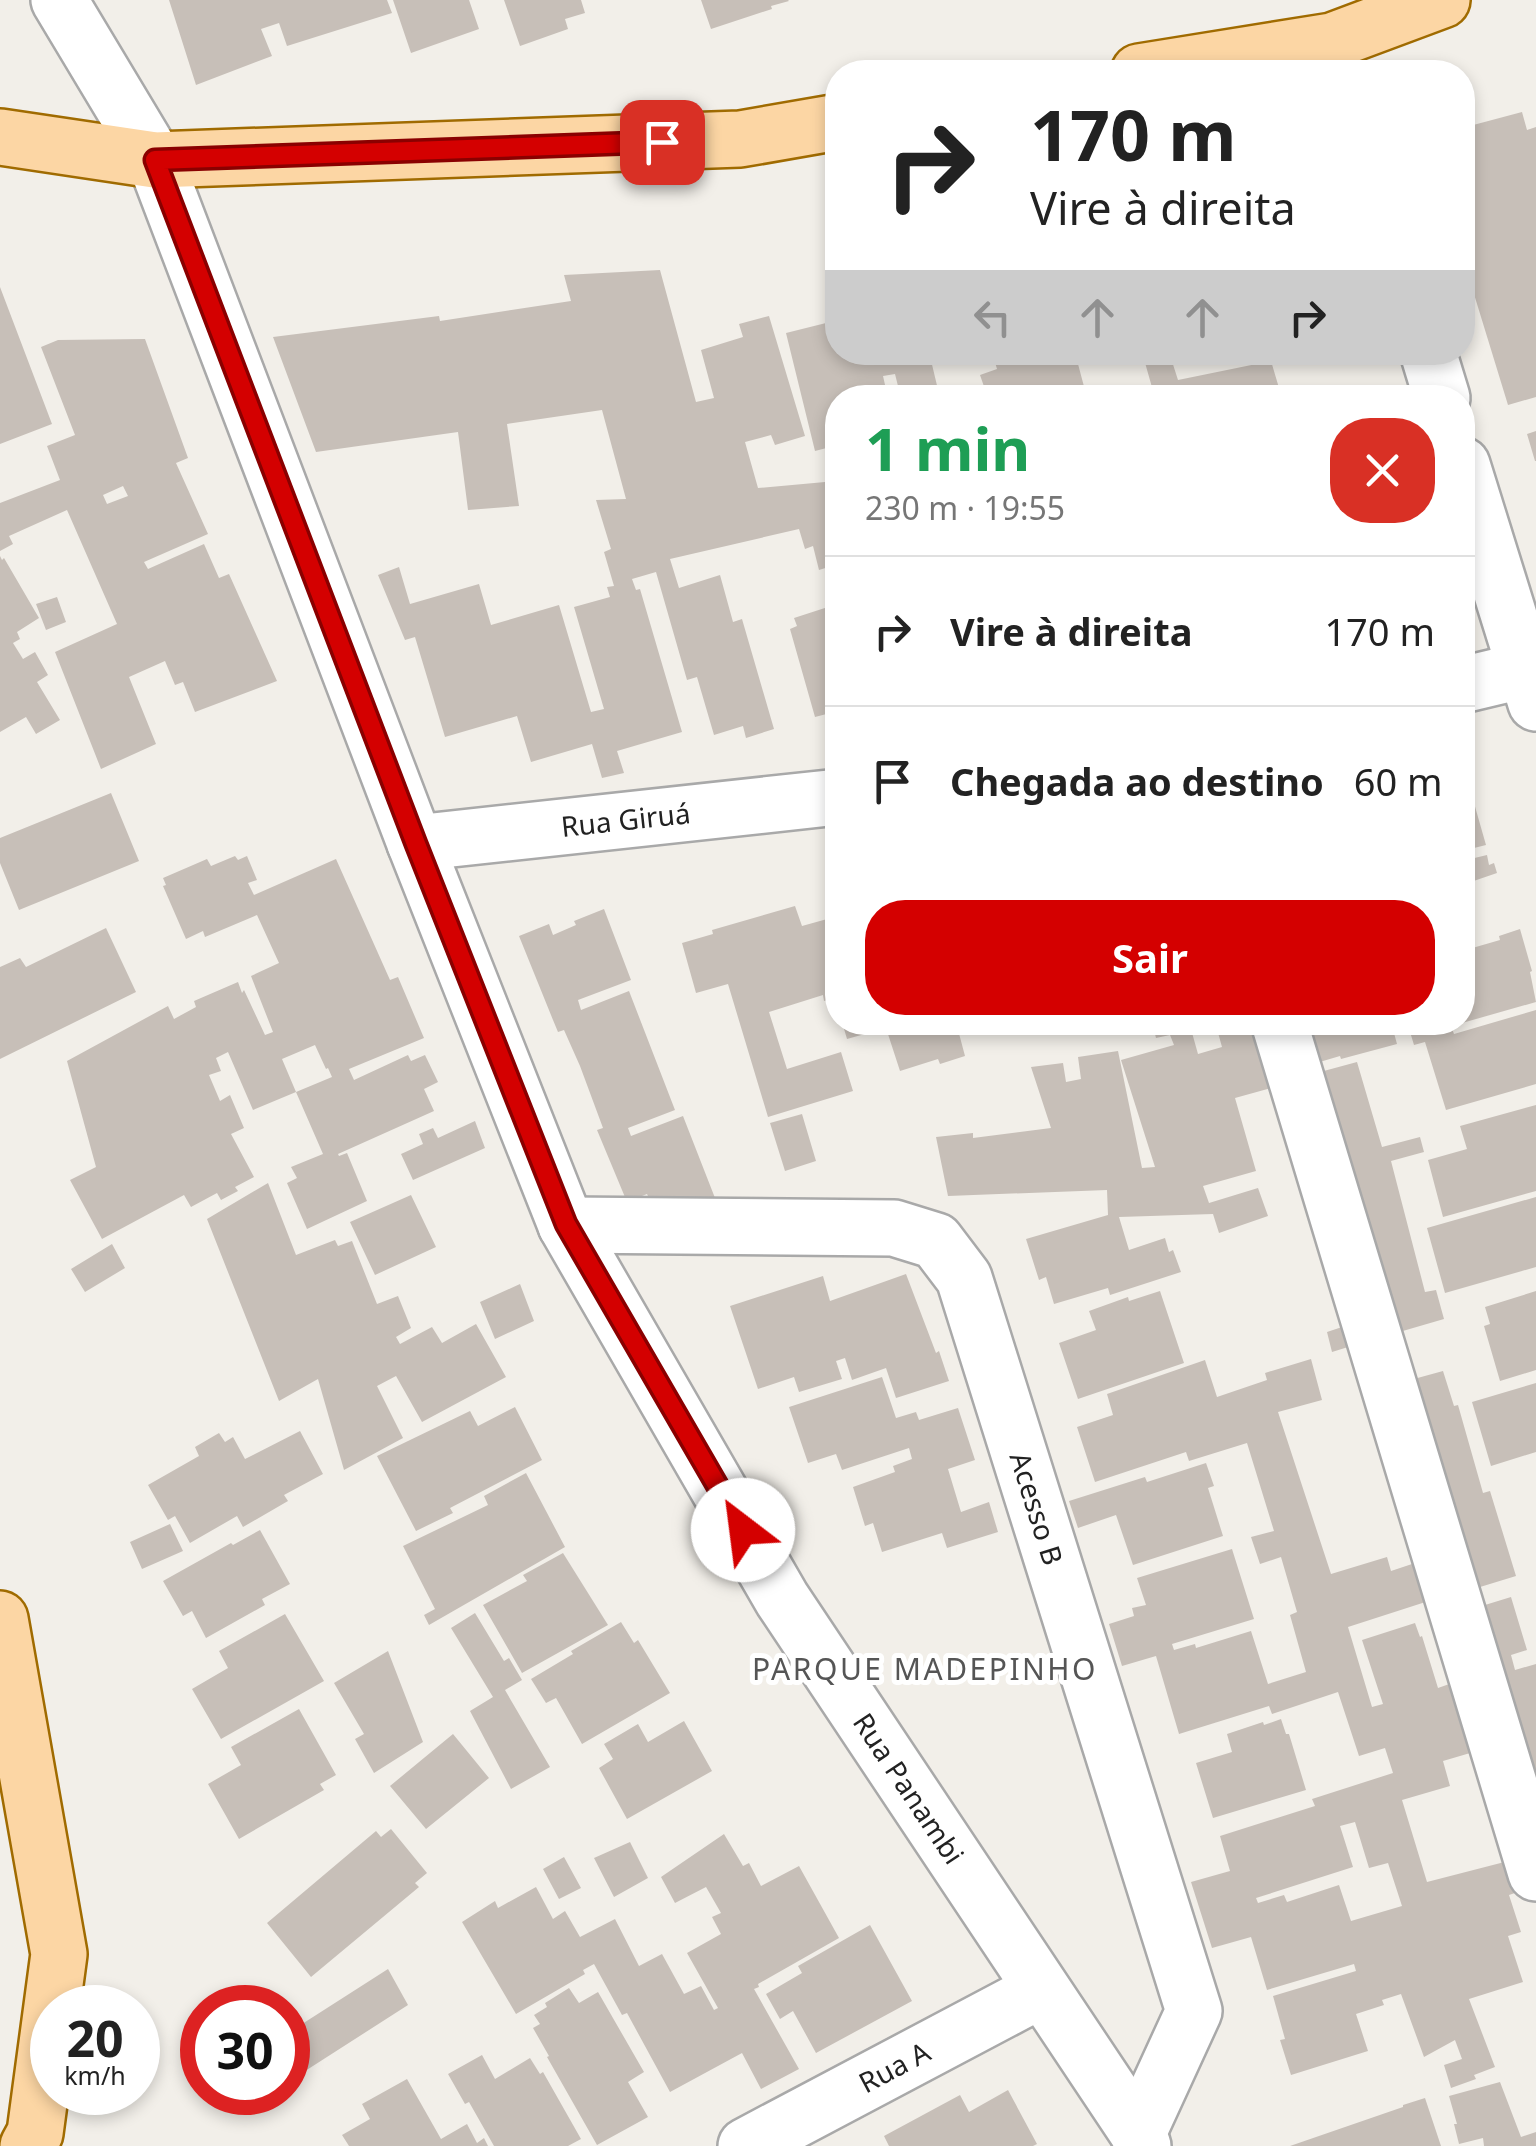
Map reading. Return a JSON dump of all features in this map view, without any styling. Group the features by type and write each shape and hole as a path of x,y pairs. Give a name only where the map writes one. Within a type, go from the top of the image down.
{"main road":[{"path":"1287,60 1336,56 1442,0"},
{"path":"0,138 155,160 740,139 825,124"},
{"path":"0,1619 60,1954 34,2133 28,2146"}],"street":[{"name":"Rua Panambi","path":"59,0 155,160 566,1224 782,1598 1141,2139"},
{"path":"1475,507 1531,686 1475,686"},
{"name":"Rua Giruá","path":"416,844 825,798"},
{"path":"1283,1035 1536,1873"},
{"name":"Acesso B","path":"566,1224 894,1228 936,1242 964,1278 1194,2012 1141,2139"},
{"name":"Rua A","path":"746,2146 1041,1990"}],"building":[{"path":"169,0 387,0 392,13 287,46 279,23 261,29 272,56 196,85"},
{"path":"393,0 469,0 479,29 411,53"},
{"path":"504,0 581,0 585,13 565,19 568,29 520,46"},
{"path":"701,0 788,0 789,1 711,29"},
{"path":"1522,112 1527,130 1536,127 1536,397 1508,405 1475,297 1475,125"},
{"path":"660,270 696,402 714,398 701,350 743,337 739,324 769,316 805,436 775,445 771,435 745,442 758,488 825,482 825,568 819,570 813,546 805,549 799,529 670,559 679,588 720,575 733,622 742,619 774,729 746,738 743,726 714,735 697,677 687,680 656,572 632,579 636,590 640,589 682,732 617,751 624,773 602,778 592,744 531,762 517,716 445,737 415,637 405,640 378,575 399,567 410,604 479,584 491,625 559,605 591,712 604,709 574,607 610,597 607,587 614,586 604,552 611,549 596,500 626,499 602,410 507,424 519,506 468,510 458,432 316,452 273,337 439,316 440,321 571,301 564,275"},
{"path":"0,287 52,424 0,444"},
{"path":"825,323 825,365 932,365 937,385 898,385 895,374 883,376 885,385 825,385 825,448 815,451 786,333"},
{"path":"145,339 188,458 176,463 208,534 144,562 148,569 204,544 219,578 229,574 277,681 195,712 183,682 175,685 165,661 129,677 156,744 101,769 55,652 117,624 67,510 9,536 13,544 0,551 0,503 60,480 47,446 75,435 41,347 58,340","holes":["123,486 128,496 107,504 103,495"]},
{"path":"996,365 1078,365 1084,385 983,385 980,375 997,369"},
{"path":"1146,365 1173,365 1178,380 1251,365 1272,365 1278,385 1151,385"},
{"path":"1536,431 1536,461 1535,461 1527,434"},
{"path":"0,556 39,618 17,632 20,639 13,643 23,659 35,652 48,675 37,682 60,720 36,734 26,717 0,732"},
{"path":"57,597 66,622 46,630 36,604"},
{"path":"825,608 825,714 815,717 790,629 797,626 794,618"},
{"path":"111,793 139,861 19,910 0,863 0,838"},
{"path":"1475,806 1486,845 1475,848"},
{"path":"1487,855 1489,865 1494,863 1497,873 1475,881 1475,858"},
{"path":"235,856 238,860 247,856 257,880 248,883 254,895 336,859 390,980 398,977 424,1038 349,1069 354,1080 408,1055 411,1061 425,1055 438,1082 424,1089 434,1111 338,1154 347,1153 367,1201 307,1229 287,1183 297,1178 291,1167 323,1154 296,1092 253,1110 228,1052 216,1058 221,1071 209,1075 220,1101 230,1095 244,1128 231,1134 254,1177 221,1200 217,1193 191,1207 184,1195 102,1239 70,1180 96,1167 67,1061 168,1006 174,1019 196,1007 194,1001 238,982 265,1035 273,1032 251,976 279,963 257,915 205,937 203,931 186,939 163,886 163,878 207,859 211,866","holes":["315,1045 332,1077 296,1092 282,1059"]},
{"path":"795,906 802,926 825,920 825,1001 823,995 769,1012 787,1069 841,1052 853,1091 768,1117 728,984 696,993 682,943 713,934 712,930"},
{"path":"604,909 631,980 578,1000 581,1010 629,991 675,1110 628,1128 631,1136 683,1116 715,1198 681,1211 676,1197 653,1207 647,1194 627,1202 597,1130 603,1128 580,1066 564,1030 558,1032 519,936 549,924 553,935"},
{"path":"106,928 136,992 0,1059 0,967 20,958 26,967"},
{"path":"1520,929 1536,1002 1475,1019 1475,947 1500,940 1499,936"},
{"path":"1536,1010 1536,1084 1446,1110 1425,1042 1414,1045 1411,1035 1475,1035 1475,1028"},
{"path":"888,1035 959,1035 965,1056 940,1064 938,1059 900,1071"},
{"path":"1170,1035 1193,1035 1198,1054 1222,1047 1219,1035 1271,1035 1286,1084 1235,1098 1256,1171 1203,1186 1209,1203 1258,1188 1268,1216 1219,1233 1213,1214 1119,1217 1129,1250 1165,1238 1181,1272 1110,1295 1108,1288 1054,1304 1046,1277 1039,1280 1026,1239 1108,1215 1107,1190 948,1196 936,1137 973,1133 973,1138 1051,1128 1031,1067 1063,1063 1066,1082 1081,1079 1078,1057 1118,1051 1142,1168 1155,1167 1121,1060 1174,1045"},
{"path":"1298,1035 1395,1035 1397,1044 1306,1066"},
{"path":"1357,1062 1382,1147 1420,1137 1424,1152 1391,1161 1425,1292 1436,1290 1444,1319 1389,1335 1309,1075"},
{"path":"1536,1105 1536,1191 1443,1217 1428,1160 1467,1149 1460,1126"},
{"path":"802,1114 816,1161 785,1171 770,1123"},
{"path":"475,1121 485,1148 413,1180 401,1154 423,1144 419,1134 433,1128 438,1138"},
{"path":"268,1183 296,1255 335,1240 338,1246 352,1241 377,1304 398,1296 411,1328 396,1337 400,1344 432,1327 442,1343 476,1324 506,1377 422,1422 396,1376 377,1386 403,1438 344,1470 318,1379 279,1401 207,1219"},
{"path":"411,1195 436,1247 375,1275 350,1222"},
{"path":"1536,1197 1536,1267 1445,1293 1427,1228"},
{"path":"112,1244 125,1268 85,1292 71,1269"},
{"path":"906,1274 949,1381 896,1398 886,1368 852,1380 845,1358 836,1361 842,1379 799,1392 794,1377 758,1389 730,1306 823,1276 830,1301"},
{"path":"520,1284 534,1321 495,1339 480,1302"},
{"path":"1160,1291 1184,1363 1078,1399 1059,1343 1096,1330 1089,1311"},
{"path":"1536,1291 1536,1370 1500,1381 1484,1326 1490,1324 1485,1307"},
{"path":"1354,1323 1361,1343 1332,1352 1327,1332"},
{"path":"1311,1359 1322,1400 1278,1412 1331,1574 1387,1557 1391,1571 1412,1564 1408,1551 1426,1545 1441,1597 1348,1627 1372,1707 1383,1704 1362,1640 1415,1623 1438,1688 1455,1682 1477,1751 1443,1761 1450,1786 1402,1800 1427,1882 1520,1858 1530,1888 1509,1895 1521,1932 1508,1936 1523,1982 1469,1999 1495,2067 1451,2088 1444,2065 1462,2059 1455,2040 1424,2057 1401,1994 1382,2000 1384,2005 1356,2014 1368,2051 1291,2075 1273,1996 1356,1971 1354,1964 1267,1990 1251,1937 1212,1948 1191,1882 1230,1871 1220,1836 1315,1806 1312,1799 1393,1773 1385,1748 1359,1756 1338,1692 1272,1714 1269,1706 1179,1734 1156,1656 1122,1666 1109,1624 1134,1616 1132,1608 1146,1605 1137,1578 1232,1549 1254,1619 1172,1644 1174,1650 1195,1644 1196,1648 1251,1631 1268,1684 1306,1672 1290,1615 1297,1612 1281,1557 1260,1564 1251,1537 1274,1531 1247,1443 1189,1461 1186,1452 1095,1482 1077,1427 1113,1415 1107,1394 1205,1360 1217,1397 1267,1380 1265,1373","holes":["1355,1822 1369,1868 1388,1863 1402,1906 1351,1921 1339,1885 1287,1902 1284,1895 1258,1903 1256,1898 1353,1867 1340,1826"]},
{"path":"1443,1371 1454,1406 1458,1405 1483,1493 1490,1491 1516,1576 1467,1591 1403,1382"},
{"path":"882,1377 896,1418 916,1412 919,1420 958,1408 975,1460 948,1469 961,1512 989,1502 998,1532 947,1548 942,1533 882,1552 873,1523 865,1526 853,1487 895,1472 893,1466 912,1459 909,1448 842,1470 836,1454 808,1463 789,1407"},
{"path":"1536,1383 1536,1452 1491,1466 1472,1402"},
{"path":"515,1407 542,1460 450,1508 453,1513 416,1531 377,1456 470,1411 478,1426"},
{"path":"300,1431 323,1474 284,1495 288,1501 243,1527 237,1516 190,1543 175,1516 168,1520 148,1485 199,1456 195,1447 219,1433 225,1442 233,1437 245,1459"},
{"path":"1206,1463 1214,1486 1208,1488 1223,1536 1133,1565 1116,1515 1078,1528 1069,1501"},
{"path":"526,1473 565,1547 429,1625 424,1615 435,1609 403,1546 488,1505 484,1496"},
{"path":"170,1524 183,1551 142,1569 130,1542"},
{"path":"260,1530 290,1584 262,1599 265,1605 206,1638 192,1611 183,1616 163,1581"},
{"path":"563,1553 608,1625 522,1673 483,1605 527,1581 523,1575"},
{"path":"1511,1597 1527,1650 1511,1655 1515,1670 1536,1664 1536,1815 1472,1609"},
{"path":"475,1613 504,1661 509,1658 522,1680 505,1690 550,1767 511,1789 470,1711 493,1697 451,1628"},
{"path":"285,1614 324,1681 221,1739 192,1689 228,1668 219,1651"},
{"path":"621,1622 634,1643 638,1640 670,1693 582,1744 556,1698 546,1703 531,1679"},
{"path":"388,1651 423,1742 374,1773 355,1739 364,1734 334,1683"},
{"path":"299,1709 336,1775 320,1784 324,1790 239,1839 208,1784 241,1765 231,1747"},
{"path":"1281,1719 1306,1790 1213,1818 1196,1763 1232,1752 1227,1734"},
{"path":"684,1721 712,1771 627,1819 599,1768 613,1759 604,1744 638,1724 648,1742"},
{"path":"453,1734 489,1778 426,1829 390,1786"},
{"path":"391,1829 427,1873 415,1883 419,1887 311,1977 267,1923 376,1831 381,1837"},
{"path":"724,1834 743,1866 749,1863 761,1886 799,1866 839,1938 754,1989 799,2069 761,2089 742,2053 670,2092 627,2013 622,2015 594,1964 583,1970 585,1974 516,2014 462,1922 495,1901 498,1908 536,1887 553,1919 565,1911 580,1937 615,1919 639,1966 662,1954 684,1994 701,1986 714,2010 718,2008 687,1953 721,1934 712,1917 721,1913 706,1887 675,1903 661,1877"},
{"path":"630,1842 648,1878 614,1897 594,1858"},
{"path":"564,1857 581,1888 559,1899 543,1869"},
{"path":"870,1925 912,2001 816,2053 793,2011 780,2019 766,1994 802,1973 798,1966"},
{"path":"388,1969 408,2005 310,2068 310,2019"},
{"path":"569,1988 579,2003 598,1992 644,2072 628,2082 648,2117 597,2145 533,2028 540,2024 534,2015"},
{"path":"482,2055 495,2079 530,2058 540,2074 543,2072 581,2139 568,2146 494,2146 448,2074"},
{"path":"407,2079 441,2139 467,2124 477,2143 484,2138 488,2146 349,2146 342,2135 370,2119 362,2104"},
{"path":"1500,2082 1521,2137 1536,2132 1536,2146 1484,2146 1483,2138 1459,2144 1449,2096"},
{"path":"1008,2090 1037,2144 1033,2146 889,2146 884,2136 960,2095 969,2112"},
{"path":"1425,2098 1441,2146 1290,2146 1403,2107"}],"district":[{"name":"PARQUE MADEPINHO","path":"925,1670"}],"route":[{"path":"662,142 155,160 566,1224 743,1530"}]}
